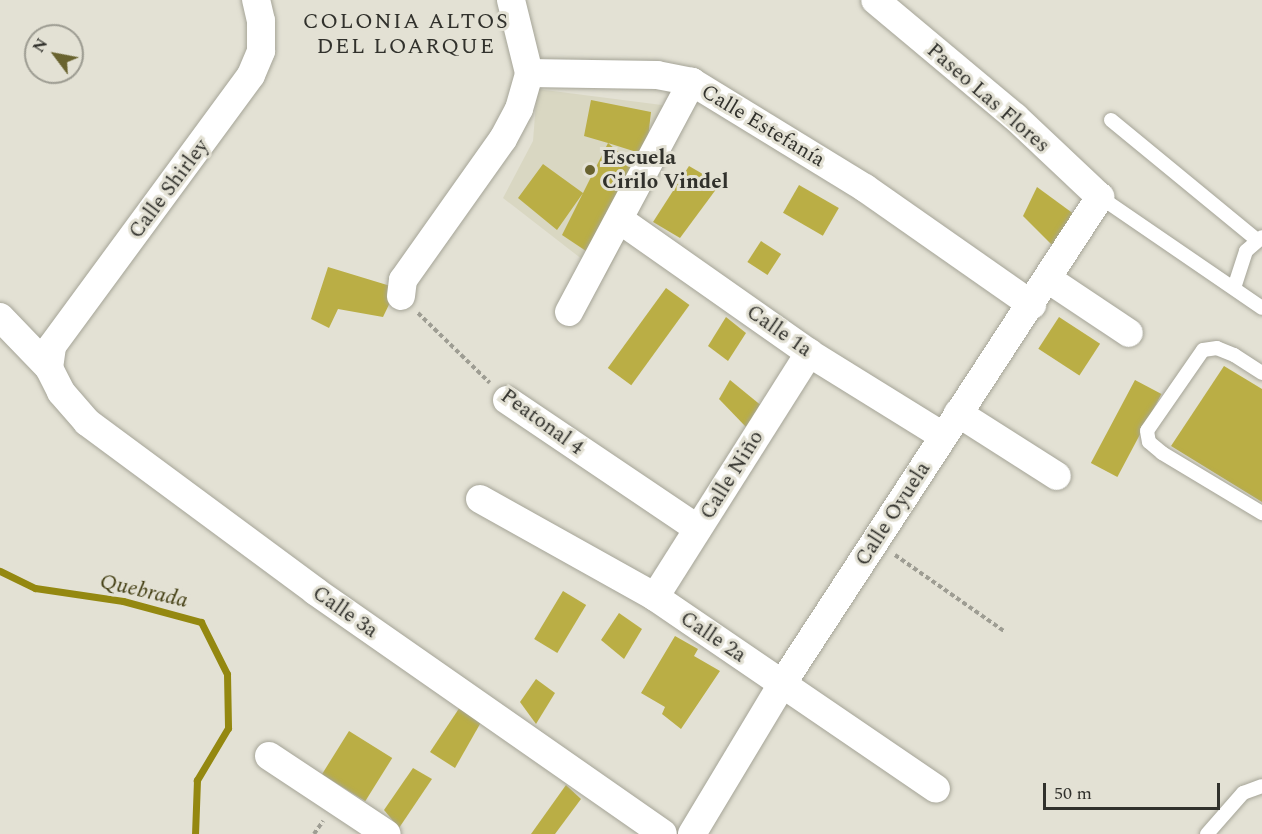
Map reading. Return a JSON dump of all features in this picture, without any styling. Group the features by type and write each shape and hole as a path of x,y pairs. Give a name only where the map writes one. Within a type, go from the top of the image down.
{"street":[{"name":"Calle Shirley","path":"49,368 52,346 251,75 261,51 261,21 256,0"},
{"path":"401,296 403,280 503,139 519,109 529,73 511,0"},
{"name":"Paseo Las Flores","path":"875,0 1015,117 1100,197"},
{"name":"Calle Estefanía","path":"529,73 657,75 692,82 865,188 1032,305"},
{"path":"569,312 692,82"},
{"name":"Calle Oyuela","path":"692,834 782,684 958,413 1032,305 1100,197"},
{"name":"Calle 1a","path":"620,220 809,352 943,436"},
{"path":"1048,279 1129,333"},
{"name":"Calle 3a","path":"0,317 49,368 61,393 87,422 315,591 663,834"},
{"name":"Calle Niño","path":"654,597 809,352"},
{"name":"Peatonal 4","path":"507,400 698,529"},
{"path":"958,413 1057,476"},
{"name":"Calle 2a","path":"480,499 654,597 936,789"},
{"path":"269,756 387,834"}],"lane":[{"path":"1111,120 1259,238 1246,251 1234,288"},
{"path":"1100,197 1262,308"},
{"path":"1262,373 1234,355 1217,348 1203,350 1148,431 1149,442 1162,453 1262,513"},
{"path":"1207,834 1243,794 1262,786"}],"path":[{"name":"Peatonal 4","path":"401,296 507,400"},
{"path":"875,541 1004,631"}],"shaded area":[{"name":"Escuela Cirilo Vindel","path":"537,89 693,109 605,277 503,198 533,141"}],"building":[{"path":"591,100 651,112 646,155 584,136"},
{"path":"608,143 640,170 595,257 562,235"},
{"path":"543,164 583,193 557,230 518,198"},
{"path":"689,166 720,184 680,238 653,222"},
{"path":"799,185 839,208 823,236 783,213"},
{"path":"1037,187 1082,220 1060,253 1023,216"},
{"path":"761,241 781,254 768,275 747,262"},
{"path":"328,267 397,288 383,317 338,309 329,328 311,319"},
{"path":"666,288 689,305 631,385 608,368"},
{"path":"726,317 746,333 728,361 708,346"},
{"path":"1059,317 1100,344 1079,376 1038,349"},
{"path":"1224,366 1262,389 1262,502 1171,446"},
{"path":"730,380 763,407 746,427 719,399"},
{"path":"1135,380 1161,394 1117,477 1091,463"},
{"path":"563,591 586,605 557,653 534,639"},
{"path":"619,613 642,629 624,659 601,640"},
{"path":"675,636 698,649 694,656 720,671 681,729 662,714 665,707 641,693"},
{"path":"536,679 555,693 536,724 520,702"},
{"path":"462,704 484,717 455,768 430,752"},
{"path":"349,731 392,758 365,801 322,774"},
{"path":"413,768 432,779 399,828 384,810"},
{"path":"566,785 581,799 555,834 531,834"}],"waterway":[{"name":"Quebrada","path":"0,571 35,588 123,601 201,622 227,674 228,728 197,780 195,834"}],"place":[{"name":"Escuela Cirilo Vindel","path":"590,170"}],"district":[{"name":"COLONIA ALTOS DEL LOARQUE","path":"406,34"}]}
